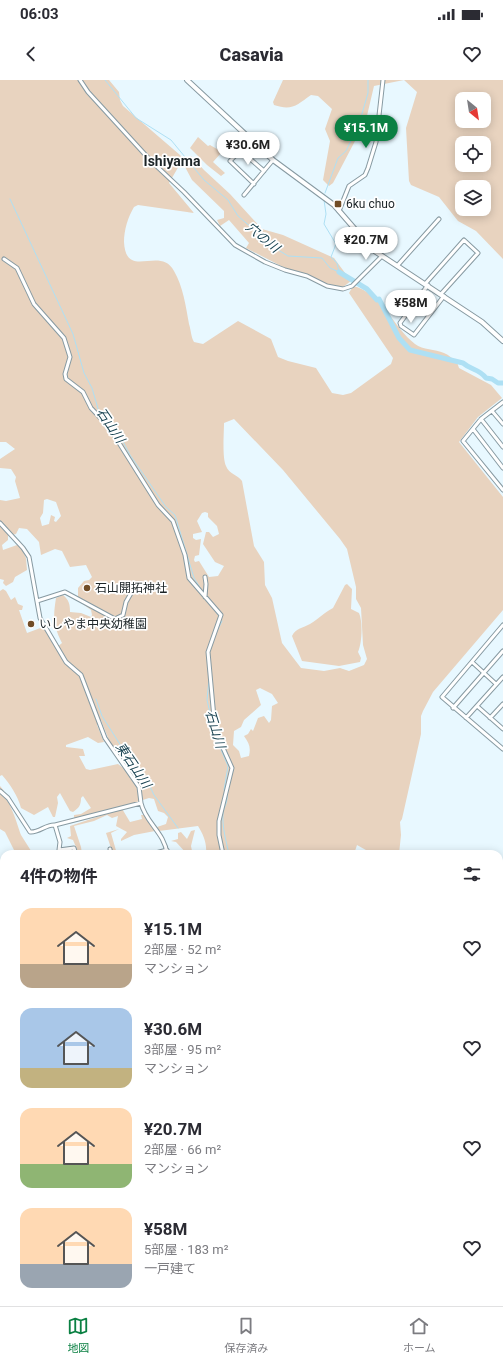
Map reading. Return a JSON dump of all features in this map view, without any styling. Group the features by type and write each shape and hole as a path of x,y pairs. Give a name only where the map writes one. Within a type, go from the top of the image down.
{"street":[{"path":"80,80 88,92 151,161 184,192 235,245 265,262 285,270 307,276 328,286 343,289 352,286 382,256"},
{"path":"187,80 273,160 324,197 339,211 369,246 482,322 503,341"},
{"path":"339,211 349,186 365,175 368,168 376,142 383,80"},
{"path":"251,140 230,162 254,184"},
{"path":"241,151 264,171"},
{"path":"244,195 273,160"},
{"path":"397,266 439,219"},
{"path":"464,240 478,253 442,295 414,335 401,326 400,323 426,284 464,240"},
{"path":"4,259 17,268 21,273 34,304 60,333 67,344 70,357 65,374 66,379 83,392 91,408 117,439 158,505 173,521 185,555 189,578 221,615 208,652 214,718 219,739 232,768 219,821 219,835 222,850"},
{"path":"414,304 429,315"},
{"path":"503,402 481,419 464,441 503,490"},
{"path":"492,411 503,424"},
{"path":"481,419 503,447"},
{"path":"473,429 503,468"},
{"path":"499,486 503,483"},
{"path":"0,523 23,548 28,557 40,618 66,662 81,675 105,738 140,787 141,803 144,812 163,839 167,850"},
{"path":"203,595 206,584 204,577"},
{"path":"37,601 65,592 115,619 122,615 126,602 134,588 154,589"},
{"path":"502,628 442,697 453,708 503,749"},
{"path":"453,708 503,651"},
{"path":"472,662 496,684"},
{"path":"466,718 503,677"},
{"path":"490,718 503,704"},
{"path":"477,706 503,730"},
{"path":"0,791 8,798 30,832 37,831 50,825 141,803"},
{"path":"55,825 60,842 59,850 74,848 75,850"}],"shaded area":[{"path":"0,80 109,80 119,92 120,100 123,106 183,159 169,183 194,213 138,205 134,207 128,219 124,242 126,253 131,259 137,261 161,261 168,264 174,271 182,290 194,342 203,344 238,321 271,339 278,357 316,368 332,393 343,395 351,393 391,364 393,358 349,293 353,286 363,290 380,303 400,329 415,344 446,354 457,362 459,368 491,385 502,398 478,417 459,442 503,497 503,610 433,692 423,711 421,716 421,734 402,819 400,822 401,835 399,850 366,850 357,845 355,850 206,850 203,835 198,826 159,831 157,827 166,824 168,817 164,813 158,811 154,799 149,798 121,807 130,822 142,819 141,815 144,815 155,831 134,835 121,841 127,832 116,826 118,816 112,818 107,815 94,821 74,826 81,850 77,850 73,840 67,838 71,836 70,826 103,815 101,812 74,818 74,815 81,814 91,808 83,796 81,798 81,803 73,812 70,811 60,793 57,797 58,803 55,817 53,817 48,807 34,815 21,808 11,786 2,775 0,776 0,591 3,589 6,591 11,600 15,597 18,604 23,606 22,610 19,610 27,633 43,627 56,648 62,643 54,621 56,598 63,595 69,602 70,612 81,613 91,617 91,610 73,597 78,597 78,588 84,581 89,580 92,577 86,565 70,567 62,551 55,549 41,555 39,542 27,529 19,528 16,534 8,536 8,540 2,545 3,550 17,545 21,547 26,558 27,570 15,577 13,582 6,586 3,583 4,580 0,579 0,500 6,501 20,498 15,481 16,477 11,469 0,468 0,459 15,449 6,442 0,442","holes":["234,419 283,470 347,549 356,587 356,599 361,608 363,645 367,659 364,665 349,671 340,668 324,671 301,668 282,643 272,598 265,585 264,562 254,546 242,481 227,469 225,462 224,423","47,499 56,502 61,516 56,522 54,521 55,517 51,515 49,524 42,526 40,518 43,513 44,500","202,513 208,513 208,517 217,526 219,534 213,537 209,532 206,532 203,544 215,562 224,566 218,576 209,577 199,561 195,562 194,560 195,556 199,555 201,539 196,540 193,538 193,534 202,532 197,521","260,688 272,694 278,703 272,706 271,720 269,723 264,716 258,718 253,731 251,729 248,734 244,736 249,745 250,753 249,756 241,758 239,751 233,745 234,731 241,727 244,720 261,705 256,690","101,720 110,743 121,754 128,768 126,770 118,764 90,770 86,769 79,756 85,756 83,749 66,747 66,745 88,737 98,743 104,742 97,725"]},
{"path":"283,80 404,80 374,86 366,120 333,183 329,186 323,180 330,141 325,129 332,109 318,96 311,95 298,104 290,107 280,107 274,105 273,102"},
{"path":"404,80 503,80 503,259 476,231 458,221 439,197 411,185 409,181 406,128 417,92"},
{"path":"198,137 208,146 210,145 222,152 213,162 225,173 221,176 207,165 190,148"},
{"path":"191,156 230,194 262,229 283,235 334,258 351,281 343,287 327,284 307,274 285,268 246,248 249,243 229,220 220,226 217,220 224,218 224,211 192,180 184,165"},
{"path":"347,584 352,589 351,609 359,613 361,622 361,638 358,652 361,658 360,662 339,666 302,661 292,636 298,630 313,622 333,608 345,585"},
{"path":"0,786 4,791 2,795 11,807 21,835 30,850 14,850 5,832 0,829"},
{"path":"119,829 111,833 116,850 112,850 106,833"},
{"path":"195,830 191,846 192,850 183,850 176,842 171,841 178,839 178,833 181,832 187,839 191,831"}],"waterway":[{"name":"穴の川","path":"105,80 136,118 171,140 204,180 228,200 238,216 275,248 288,256 322,258 330,268 339,272 337,263 331,257 336,244 324,224 326,214 324,200"},
{"path":"325,193 338,158 346,151 359,124 368,93 368,80"},
{"name":"石山川","path":"10,199 73,334 84,373 92,388 99,412 115,426 130,455 166,507 175,515 194,578 201,589"},
{"name":"穴の川","path":"339,272 367,289 377,300 379,299 399,338 410,350 463,363 481,373 486,378 492,379 498,383 503,383"},
{"name":"石山川","path":"203,596 220,617"},
{"name":"石山川","path":"216,633 222,621"},
{"name":"石山川","path":"209,680 207,700 216,738 228,766 224,790"},
{"name":"東石山川","path":"96,699 102,716 123,749 145,776 154,795 178,828"},
{"name":"石山川","path":"227,795 223,813 223,823 228,850"}],"place":[{"name":"6ku chuo","path":"338,204"},
{"name":"石山開拓神社","path":"87,588"},
{"name":"いしやま中央幼稚園","path":"31,624"}],"district":[{"name":"Ishiyama","path":"172,161"}]}
